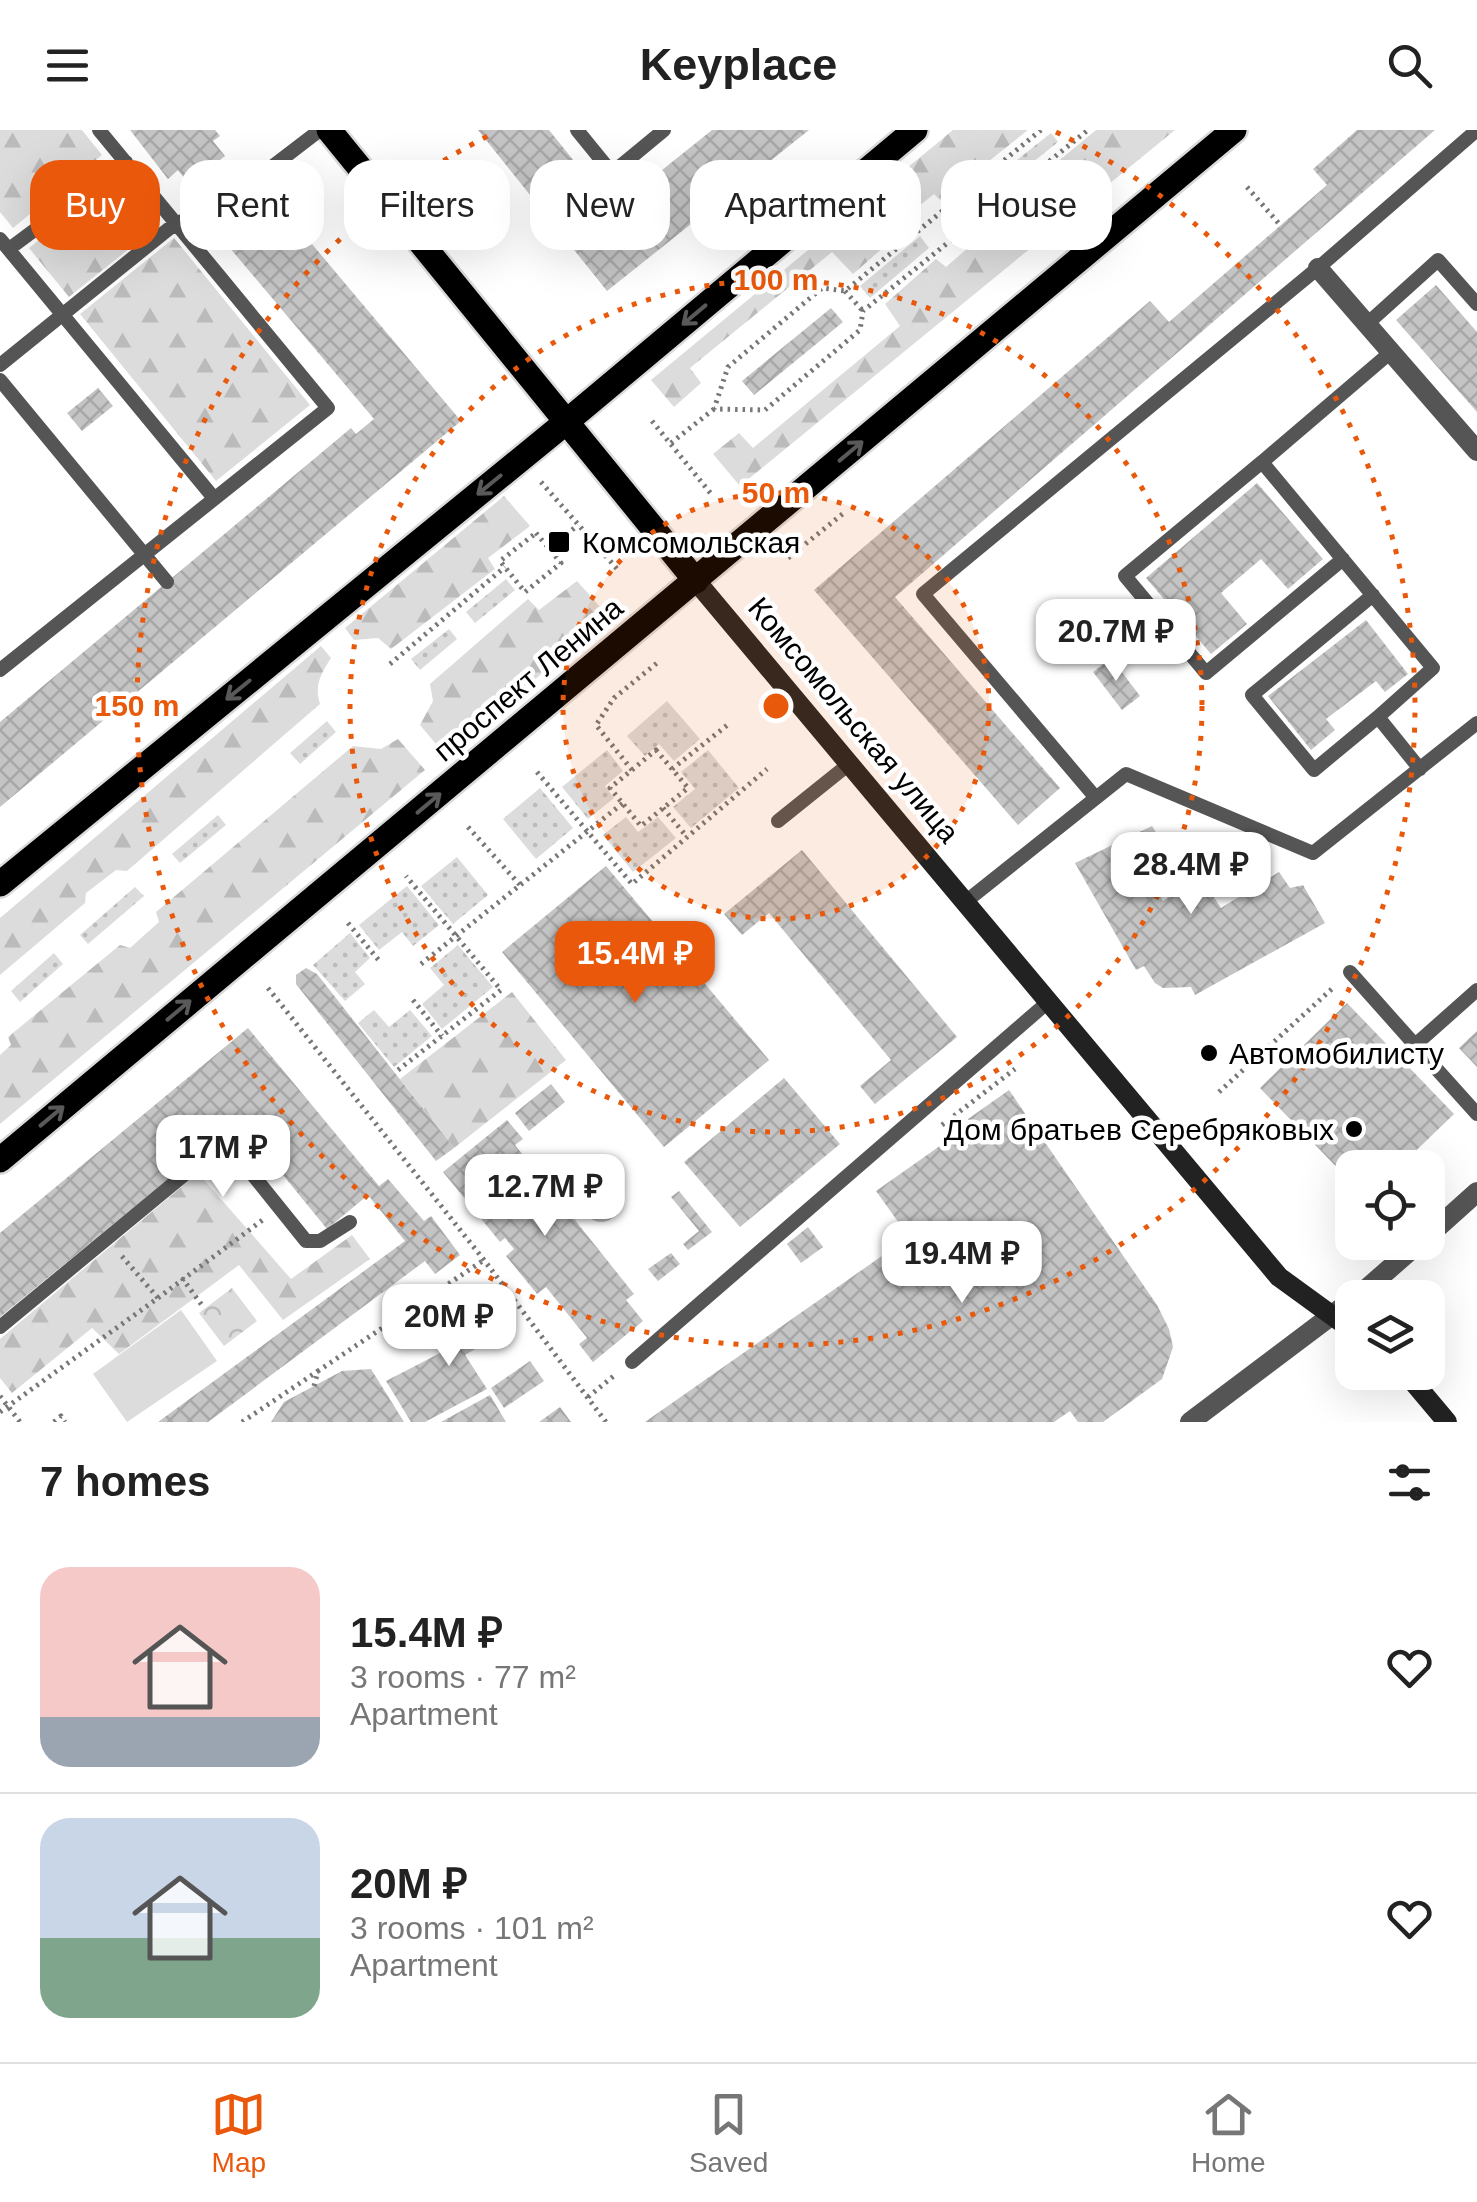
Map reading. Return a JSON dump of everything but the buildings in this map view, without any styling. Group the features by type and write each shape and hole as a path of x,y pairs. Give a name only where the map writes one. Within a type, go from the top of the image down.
{"main road":[{"name":"Комсомольская улица","path":"328,130 565,424 1279,1277 1335,1319"},
{"path":"0,884 565,424 914,130"},
{"name":"проспект Ленина","path":"0,1160 1234,130"},
{"path":"1420,1390 1448,1422"}],"street":[{"path":"1318,268 1477,451"},
{"path":"1445,1221 1477,1192"},
{"path":"1376,1280 1399,1260"},
{"path":"1190,1422 1335,1315"}],"lane":[{"path":"99,130 124,160"},
{"path":"0,365 176,223 217,209 320,130"},
{"path":"577,130 612,173 664,130"},
{"path":"1096,798 924,594 1318,268 1477,130"},
{"path":"0,670 328,408 160,203"},
{"path":"30,227 4,244 213,497"},
{"path":"1367,324 1438,260 1477,304"},
{"path":"1343,559 1206,673 1125,576 1391,352"},
{"path":"0,380 167,582"},
{"path":"1262,462 1433,668 1314,770 1252,695 1373,596"},
{"path":"1378,717 1420,769"},
{"path":"964,902 1126,774 1313,853 1477,723"},
{"path":"778,821 849,764"},
{"path":"1350,972 1477,1114"},
{"path":"1415,1045 1477,990"},
{"path":"632,1362 1048,1002"},
{"path":"0,1327 219,1146 232,1149 306,1241 320,1241 350,1222"}],"path":[{"path":"671,443 714,409 728,367 822,288 845,290 1041,130"},
{"path":"714,409 765,410 860,330 863,311 1088,130"},
{"path":"1248,187 1281,226"},
{"path":"845,290 863,311"},
{"path":"652,422 712,495"},
{"path":"541,482 618,570"},
{"path":"788,558 845,512"},
{"path":"550,549 579,525"},
{"path":"536,532 561,563 525,592 506,568 500,561 536,532"},
{"path":"390,664 506,568"},
{"path":"632,770 596,725 614,698 657,663"},
{"path":"672,769 730,723"},
{"path":"656,750 688,788 641,826 610,788 632,770 656,750"},
{"path":"536,772 632,884 767,769"},
{"path":"421,964 623,803"},
{"path":"663,808 687,837"},
{"path":"468,827 520,885"},
{"path":"398,1070 501,990 406,876"},
{"path":"348,923 380,963"},
{"path":"1219,1092 1350,972"},
{"path":"268,988 484,1260 606,1422"},
{"path":"413,1000 442,1036"},
{"path":"0,1412 279,1208"},
{"path":"106,1238 158,1298"},
{"path":"242,1422 484,1260"},
{"path":"182,1278 204,1308"},
{"path":"588,1397 632,1362"},
{"path":"314,1386 318,1371"},
{"path":"0,1396 20,1422"},
{"path":"54,1422 61,1416 65,1422"}],"green space":[{"path":"0,130 82,130 102,155 96,160 30,160 30,214 13,228 0,212"},
{"path":"953,130 1028,130 990,160 941,160 941,199 934,194 921,204 921,160 917,160"},
{"path":"1096,130 1175,130 1112,182 1112,160 1060,160"},
{"path":"1051,133 1058,142 1036,160 1017,160"},
{"path":"921,237 929,248 870,298 860,286 903,250 921,250"},
{"path":"174,238 310,405 216,481 80,314"},
{"path":"31,250 128,250 69,297"},
{"path":"808,250 880,250 853,274 832,252 690,368 701,383 674,407 651,380"},
{"path":"966,250 1028,250 740,486 713,454 739,433 753,448 900,326 885,304 936,259 946,267"},
{"path":"504,496 530,526 488,558 495,569 391,649 378,638 354,640 345,628"},
{"path":"506,579 515,590 475,623 466,612"},
{"path":"577,581 609,617 445,755 420,725 433,701 430,684 528,599 539,610"},
{"path":"449,629 457,639 420,670 411,659"},
{"path":"321,646 331,658 320,680 320,704 127,871 116,870 86,893 85,903 0,975 0,918"},
{"path":"667,701 700,739 674,761 659,744 645,756 627,736"},
{"path":"327,721 336,732 300,764 290,753"},
{"path":"398,739 425,770 0,1124 0,1055 11,1045 8,1037 120,945 130,948 159,922 156,912 353,746 381,749"},
{"path":"607,750 623,771 605,786 614,798 588,819 562,787"},
{"path":"708,750 739,788 691,828 673,807 695,789 681,772"},
{"path":"540,788 573,828 536,859 503,819"},
{"path":"218,815 226,825 180,863 172,854"},
{"path":"626,817 638,832 658,817 676,838 633,872 603,835"},
{"path":"457,857 488,895 453,924 421,886"},
{"path":"407,886 439,925 413,946 402,932 379,950 359,925"},
{"path":"135,887 144,896 88,944 80,935"},
{"path":"350,933 370,958 355,972 365,984 345,1001 313,965"},
{"path":"458,945 493,987 442,1029 422,1004 444,985 430,968"},
{"path":"54,953 63,964 20,1002 11,991"},
{"path":"512,992 566,1060 454,1148 400,1079"},
{"path":"374,1010 389,1027 410,1010 432,1036 394,1067 358,1023"},
{"path":"198,1173 291,1279 352,1235 370,1259 283,1320 239,1265 119,1354 92,1328 12,1393 0,1378 0,1339"},
{"path":"232,1288 257,1321 224,1346 199,1313"},
{"path":"181,1310 217,1361 127,1422 93,1374"}],"place":[{"name":"Комсомольская","path":"559,542"},
{"name":"Автомобилисту","path":"1209,1053"},
{"name":"Дом братьев Серебряковых","path":"1354,1129"}]}
